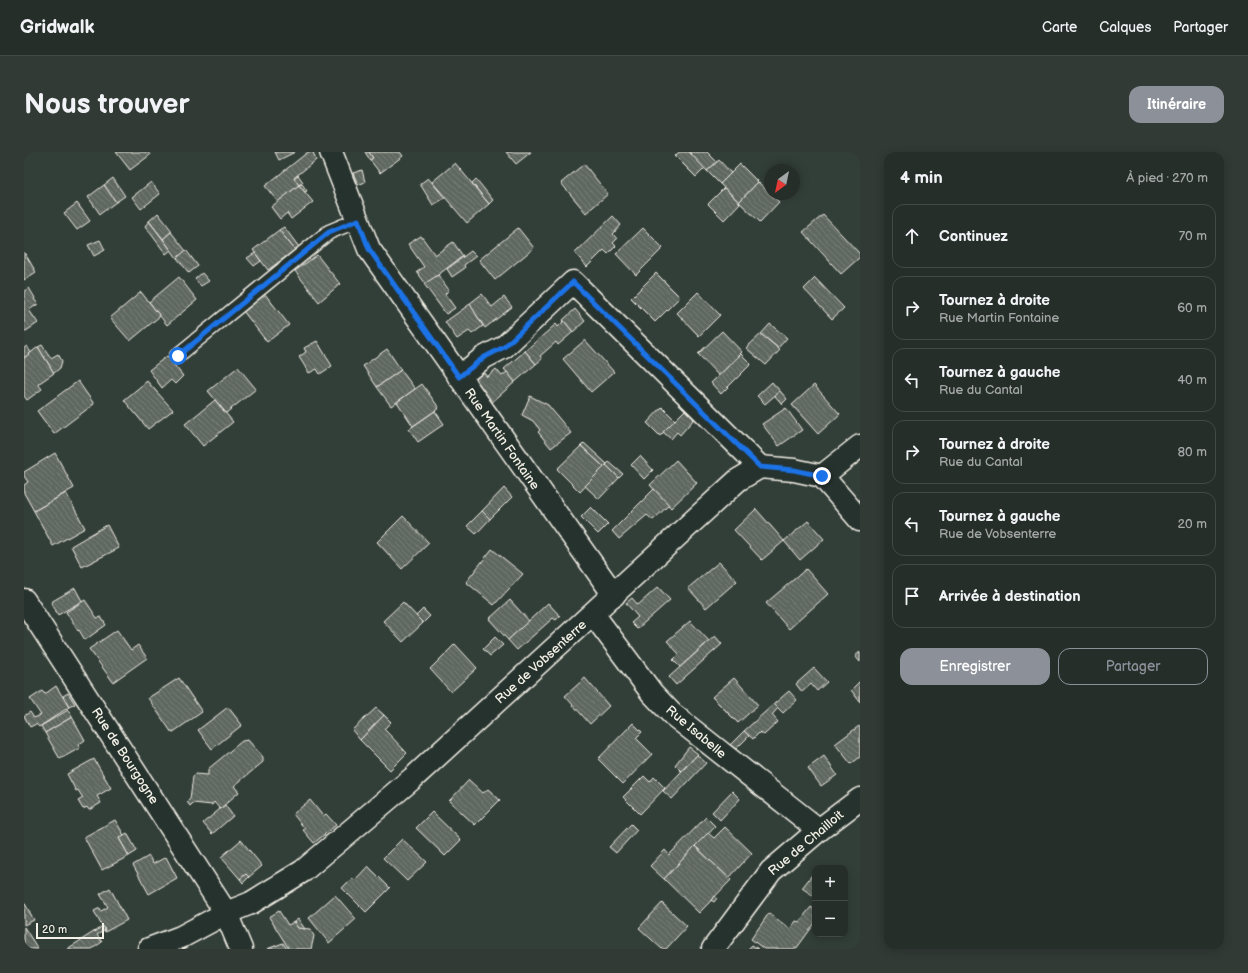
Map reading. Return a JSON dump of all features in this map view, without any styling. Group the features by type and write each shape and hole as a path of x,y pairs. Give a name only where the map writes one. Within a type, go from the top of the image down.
{"street":[{"name":"Rue Martin Fontaine","path":"331,152 369,249 614,595"},
{"path":"459,377 483,358 504,347 573,282 760,467 794,470 822,476 860,520"},
{"path":"822,476 860,446"},
{"name":"Rue de Vobsenterre","path":"149,949 181,937 226,913 251,904 303,871 413,778 738,480 760,467"},
{"name":"Rue de Bourgogne","path":"24,600 226,913 242,949"},
{"name":"Rue Isabelle","path":"593,614 652,692 672,714 819,830"},
{"name":"Rue de Chailloit","path":"713,949 771,871 819,830 860,799"}],"lane":[{"path":"178,356 329,232 358,220"}],"building":[{"path":"116,152 148,152 150,155 130,170"},
{"path":"275,152 295,152 279,160"},
{"path":"308,152 313,152 316,160 294,178 299,185 278,202 265,186"},
{"path":"365,152 369,152 373,158 370,160"},
{"path":"369,152 400,152 403,156 380,173 370,160 373,158"},
{"path":"506,152 531,152 516,164"},
{"path":"679,152 689,152 705,168 696,177 675,156"},
{"path":"689,152 707,152 717,162 707,171"},
{"path":"719,160 731,173 720,184 707,171"},
{"path":"455,163 489,204 467,223 432,182"},
{"path":"584,164 608,194 586,213 561,183"},
{"path":"740,164 758,182 739,202 720,184"},
{"path":"362,170 365,182 358,185 353,173"},
{"path":"298,175 303,182 299,185 294,178"},
{"path":"113,178 125,196 116,202 104,185"},
{"path":"428,178 445,198 433,205 420,184"},
{"path":"476,179 493,200 489,204 472,183"},
{"path":"151,182 160,194 141,209 132,197"},
{"path":"758,182 764,188 764,200 777,200 779,202 760,222 739,202"},
{"path":"302,184 307,191 305,192 299,185"},
{"path":"104,185 116,202 100,214 88,197"},
{"path":"299,185 313,202 291,219 287,213 280,219 271,207"},
{"path":"724,188 740,203 724,220 708,204"},
{"path":"77,203 90,221 77,230 64,213"},
{"path":"158,213 172,231 163,239 149,221"},
{"path":"823,215 860,254 860,257 841,274 803,232"},
{"path":"613,216 621,225 613,234 617,239 613,243 616,246 608,254 604,250 587,267 575,253"},
{"path":"149,221 171,250 166,254 145,226"},
{"path":"284,227 299,247 295,250 279,230"},
{"path":"518,228 534,248 495,280 479,260"},
{"path":"643,228 663,248 636,275 616,254"},
{"path":"279,230 295,250 268,270 253,250"},
{"path":"171,232 186,251 177,258 163,239"},
{"path":"421,236 435,255 453,242 463,256 426,284 417,272 424,267 408,244"},
{"path":"100,240 105,250 94,256 88,245"},
{"path":"186,250 198,266 189,273 177,258"},
{"path":"471,251 476,256 464,265 465,268 452,277 447,269"},
{"path":"24,252 36,272 24,280"},
{"path":"255,253 261,261 254,266 247,258"},
{"path":"317,255 340,284 319,302 295,271"},
{"path":"202,273 209,281 201,286 195,279"},
{"path":"656,273 680,297 655,322 631,298"},
{"path":"438,275 449,290 445,294 455,308 446,314 424,284"},
{"path":"179,277 197,300 167,325 149,302"},
{"path":"815,278 844,308 832,319 804,289"},
{"path":"29,288 38,304 29,310 38,323 26,331 24,330 24,292"},
{"path":"141,292 160,316 130,341 110,318"},
{"path":"698,292 720,315 699,336 677,313"},
{"path":"265,294 289,325 267,342 243,311"},
{"path":"482,294 492,307 504,297 512,307 485,328 469,304"},
{"path":"470,304 483,326 472,334 469,331 457,339 445,322"},
{"path":"575,309 585,321 573,332 563,320"},
{"path":"564,321 573,332 558,345 556,342 540,356 542,359 536,364 525,351 556,324 558,327"},
{"path":"770,324 787,338 778,348 761,334"},
{"path":"722,331 742,352 719,376 698,354"},
{"path":"761,334 780,350 766,365 746,348"},
{"path":"585,340 614,372 591,392 563,359"},
{"path":"317,341 332,366 320,374 317,369 309,373 299,357 306,352 304,348"},
{"path":"42,345 51,358 58,354 62,361 60,368 54,373 38,347"},
{"path":"27,346 31,353 24,358 24,348"},
{"path":"38,347 54,373 38,384 42,389 27,400 24,396 24,358"},
{"path":"387,349 401,370 377,387 363,366"},
{"path":"525,351 536,364 515,382 504,369"},
{"path":"741,354 751,364 721,394 711,383"},
{"path":"167,356 183,376 175,384 171,380 162,388 149,370"},
{"path":"238,367 256,389 226,413 208,391"},
{"path":"496,369 502,376 507,372 515,382 491,403 471,379 482,370 487,377"},
{"path":"401,370 415,389 391,406 377,387"},
{"path":"78,381 94,404 54,434 37,411"},
{"path":"147,381 173,410 148,429 124,400"},
{"path":"772,382 780,391 765,404 757,396"},
{"path":"422,384 439,408 413,426 397,402"},
{"path":"814,385 840,414 818,434 792,405"},
{"path":"780,391 787,399 782,404 775,396"},
{"path":"530,396 548,405 571,433 551,448 538,432 540,430 533,421 522,415"},
{"path":"215,400 233,422 203,446 185,424"},
{"path":"662,407 675,420 660,436 647,423"},
{"path":"786,408 802,430 779,446 762,424"},
{"path":"685,410 694,419 680,435 677,432 671,439 663,432"},
{"path":"435,411 444,424 418,442 409,429"},
{"path":"584,443 607,464 604,467 581,446"},
{"path":"581,446 604,467 580,492 557,469"},
{"path":"55,453 74,488 34,511 24,493 24,485 28,482 24,476 24,472"},
{"path":"640,456 653,470 644,479 631,465"},
{"path":"676,460 697,483 671,508 650,485"},
{"path":"609,462 623,474 619,478 606,465"},
{"path":"606,465 619,478 599,499 585,486"},
{"path":"504,488 512,497 490,519 482,511"},
{"path":"654,489 669,505 653,520 647,515 619,539 612,531"},
{"path":"66,493 85,528 53,546 34,511"},
{"path":"591,507 608,524 598,534 581,517"},
{"path":"756,509 784,541 762,560 734,530"},
{"path":"482,511 490,519 476,534 467,526"},
{"path":"403,516 429,543 402,569 377,542"},
{"path":"808,521 824,539 800,560 784,541"},
{"path":"107,525 119,548 82,567 71,546"},
{"path":"492,549 523,574 494,605 466,582"},
{"path":"719,562 737,581 706,608 688,588"},
{"path":"806,569 828,594 789,629 766,603"},
{"path":"658,587 670,600 637,629 631,623 638,617 626,603 632,598 638,605"},
{"path":"75,588 82,601 58,615 51,602"},
{"path":"85,600 97,618 101,617 106,625 85,640 66,612"},
{"path":"510,600 529,621 508,640 489,619"},
{"path":"403,602 423,623 403,642 383,621"},
{"path":"548,603 560,616 556,620 553,618 517,650 508,640"},
{"path":"423,609 430,616 423,623 416,616"},
{"path":"690,621 709,641 680,667 673,660 679,654 667,641"},
{"path":"117,630 131,650 138,645 147,658 113,682 89,649"},
{"path":"715,636 722,644 676,685 669,677"},
{"path":"495,637 503,645 490,656 483,649"},
{"path":"455,644 477,668 451,692 430,669"},
{"path":"860,652 860,662 855,656"},
{"path":"814,668 827,682 817,691 811,684 802,692 796,684"},
{"path":"179,678 202,712 172,733 148,698"},
{"path":"585,678 609,706 590,724 565,696"},
{"path":"734,678 758,705 738,723 712,697"},
{"path":"860,681 860,702 851,690"},
{"path":"56,686 69,707 39,727 36,724 30,727 24,716 30,712 34,718 41,715 30,699 42,691 45,694"},
{"path":"789,691 797,700 783,713 774,704"},
{"path":"68,693 75,704 69,707 63,696"},
{"path":"774,704 778,708 772,715 778,722 764,735 760,732 753,739 744,731"},
{"path":"228,707 242,725 212,749 198,730"},
{"path":"376,708 384,715 360,740 352,730"},
{"path":"68,710 72,717 45,733 41,726"},
{"path":"384,715 391,722 384,729 407,753 390,770 360,740"},
{"path":"72,717 85,740 78,745 80,748 60,759 45,733"},
{"path":"633,723 642,732 636,738 652,754 623,784 598,759"},
{"path":"859,726 860,757 851,764 835,744"},
{"path":"744,731 749,736 736,749 730,745"},
{"path":"248,740 263,757 263,762 234,786 239,792 220,809 214,802 212,805 193,803 190,806 187,802 190,799 193,776 195,774 208,775 208,769 242,741"},
{"path":"689,747 698,754 681,771 675,765"},
{"path":"697,755 706,763 672,799 663,791"},
{"path":"824,756 837,775 821,786 808,768"},
{"path":"94,759 111,788 97,796 101,803 89,810 87,807 83,809 78,801 83,798 78,790 76,791 67,774"},
{"path":"644,776 650,782 654,777 665,788 640,814 623,797"},
{"path":"469,780 483,793 488,789 500,800 475,825 449,801"},
{"path":"732,791 740,799 720,820 712,812"},
{"path":"310,800 323,816 326,814 336,825 314,843 303,830 305,829 293,814"},
{"path":"225,805 233,816 212,834 203,823"},
{"path":"432,812 461,840 445,856 416,828"},
{"path":"706,817 715,826 664,879 650,866 665,850 669,855"},
{"path":"115,820 124,835 119,838 129,856 102,870 84,837"},
{"path":"631,824 637,830 616,853 609,847"},
{"path":"725,827 752,853 729,878 695,846 708,833 714,838"},
{"path":"127,833 137,851 129,856 119,838"},
{"path":"402,839 427,862 407,881 383,858"},
{"path":"241,840 262,866 249,877 246,874 240,879 221,857"},
{"path":"695,846 731,880 699,913 664,879"},
{"path":"149,856 153,864 166,857 177,878 149,894 133,865"},
{"path":"368,866 390,888 366,912 342,888 352,878 355,880"},
{"path":"246,874 249,877 243,883 240,879"},
{"path":"812,875 812,895 802,888"},
{"path":"110,888 127,920 105,932 94,911 100,908 101,911 108,907 100,894"},
{"path":"335,895 356,919 329,943 309,918"},
{"path":"715,896 717,898 714,902 711,900"},
{"path":"24,902 34,920 24,925"},
{"path":"662,903 687,926 666,949 662,949 639,928"},
{"path":"811,907 812,908 812,927 796,949 764,949 751,939 769,913 790,929 796,921 799,922"},
{"path":"279,911 288,925 294,922 298,928 310,929 314,936 311,949 289,949 269,917"},
{"path":"298,919 305,929 298,928 294,922"},
{"path":"103,926 105,930 97,935 102,942 92,949 67,949"},
{"path":"24,927 38,949 24,949"},
{"path":"283,943 287,949 267,949"},
{"path":"752,945 758,949 748,949"}],"route":[{"path":"178,356 329,232 358,220 369,249 459,377 483,358 504,347 573,282 760,467 794,470 822,476"}]}
